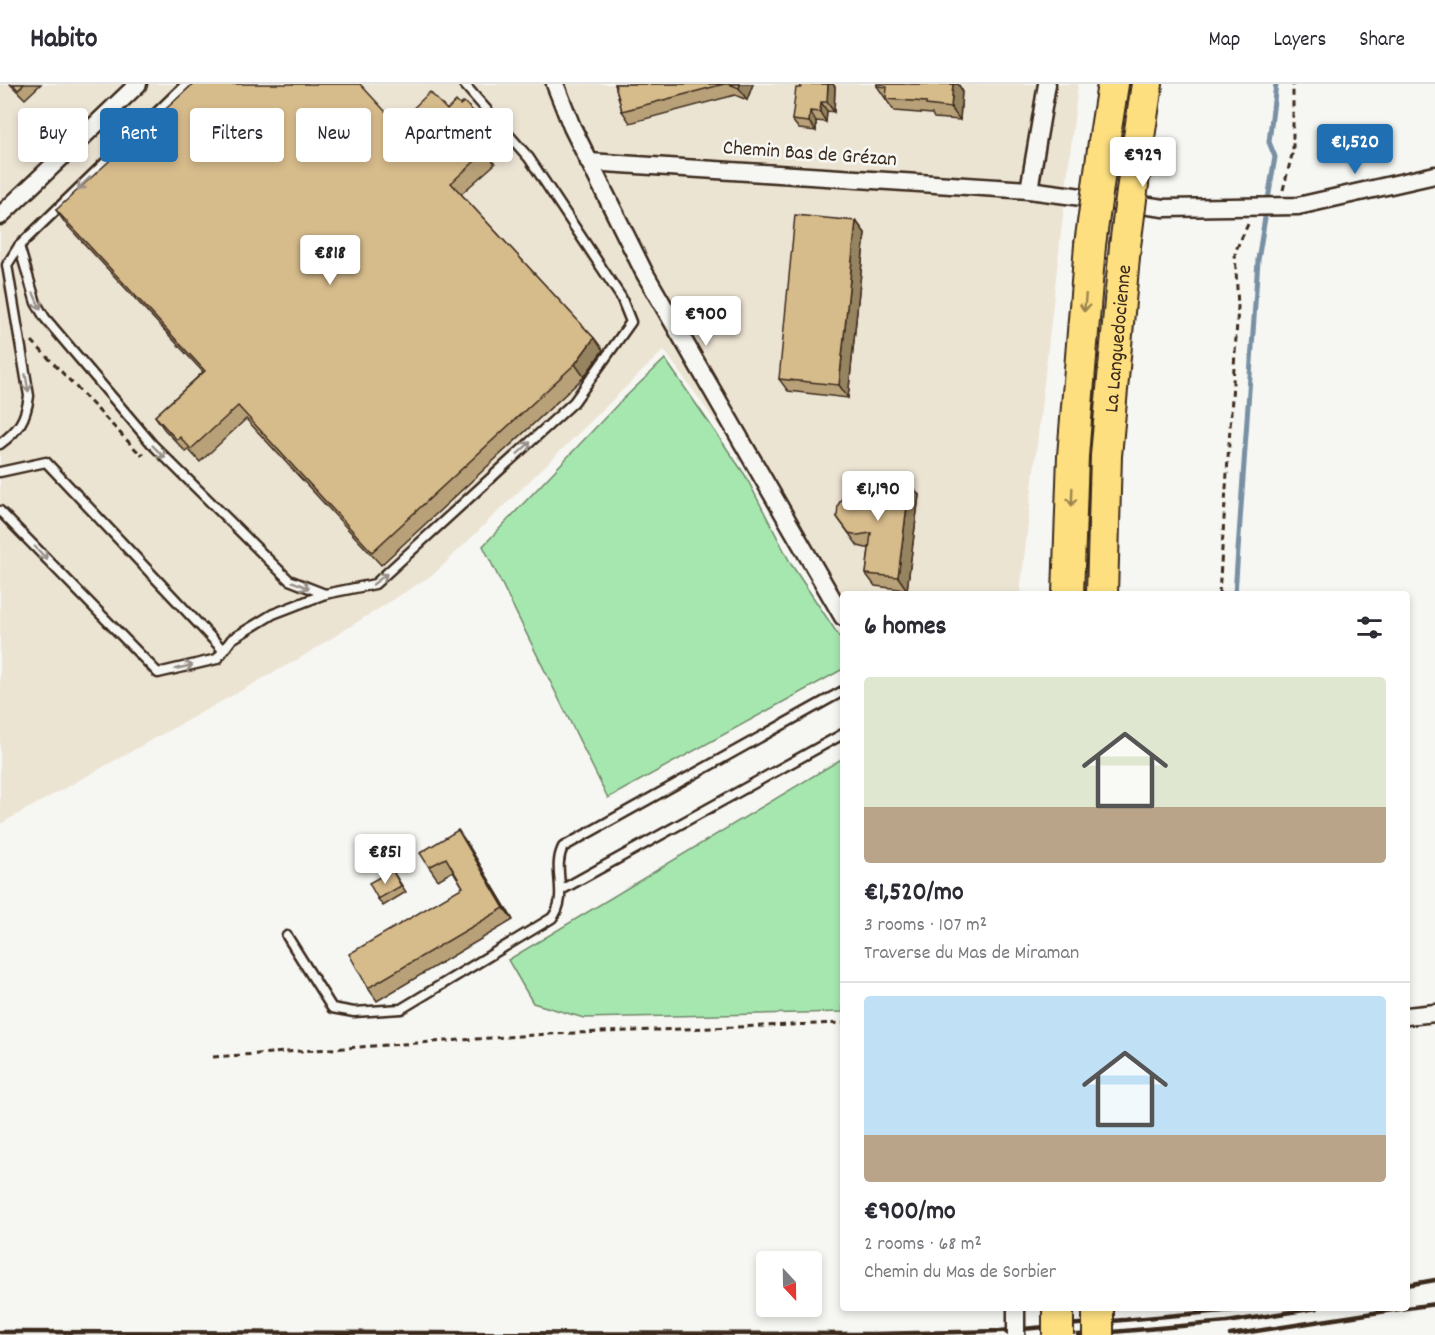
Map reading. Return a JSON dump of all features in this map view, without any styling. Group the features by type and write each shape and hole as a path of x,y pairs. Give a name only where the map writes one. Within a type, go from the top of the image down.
{"highway":[{"name":"La Languedocienne","path":"1068,591 1073,456 1090,245 1113,84"},
{"name":"La Languedocienne","path":"1102,591 1106,456 1125,246 1147,84"},
{"path":"1058,1311 1058,1335"},
{"path":"1098,1311 1098,1335"}],"street":[{"path":"0,216 138,84"},
{"path":"555,84 589,162 653,289 840,612"},
{"path":"1029,189 1047,84"},
{"name":"Chemin Bas de Grézan","path":"589,162 1029,189 1164,208 1298,206 1435,175"},
{"path":"1410,1016 1435,1013"},
{"path":"1016,1311 1016,1335"}],"lane":[{"path":"0,444 19,429 27,413 29,396 7,265 19,246 186,84"},
{"path":"0,511 158,673 217,659 232,639 273,614 325,594 375,584 574,402 631,322 621,297 529,158 464,84"},
{"path":"19,246 36,303 45,318 152,444 289,580 325,594"},
{"path":"0,472 46,462 223,650"},
{"path":"287,936 332,1008 354,1012 401,1009 552,918 560,909 559,864 563,847 840,693"},
{"path":"561,890 840,736"}],"path":[{"path":"1279,206 1293,151 1293,84"},
{"path":"1219,591 1238,307 1235,252 1256,207"},
{"path":"26,336 141,455 145,452"},
{"path":"213,1057 549,1034 840,1023"}],"shaded area":[{"path":"0,84 1078,84 1020,591 840,591 840,595 664,350 434,574 300,658 0,824"}],"green space":[{"path":"665,359 745,475 791,564 840,638 840,671 608,798 483,546 617,405"},
{"path":"840,760 840,1012 584,1018 533,1003 508,960"}],"building":[{"path":"13,84 24,84 18,90"},
{"path":"193,84 360,84 383,109 383,162 474,162 451,183 594,338 575,364 372,552 238,406 191,449 180,437 177,440 155,416 205,371 56,210 108,162 178,162 178,108 167,108"},
{"path":"615,84 724,84 622,111"},
{"path":"801,84 828,84 827,102 821,102 820,112 810,111 809,122 792,120 796,88 801,88"},
{"path":"877,84 953,84 951,108 926,105 926,102 886,99 887,87 877,86"},
{"path":"430,92 445,108 414,108"},
{"path":"456,101 460,105 464,102 470,108 449,108"},
{"path":"795,215 856,221 839,385 779,379"},
{"path":"878,479 910,482 898,577 866,574 871,533 858,535 849,533 837,517 838,505 844,495 853,489 877,486"},
{"path":"458,830 504,908 368,988 349,954 463,887 446,858 429,867 420,853"},
{"path":"392,870 401,886 378,899 369,883"}],"waterway":[{"path":"1235,591 1258,260 1275,157 1269,142 1276,84"}],"railway":[{"path":"1410,1284 1435,1280"},
{"path":"1410,1308 1435,1304"},
{"path":"0,1332 875,1334 1000,1331 1223,1311"},
{"path":"1078,1335 1227,1322 1298,1311"},
{"path":"1230,1335 1386,1311"}]}
